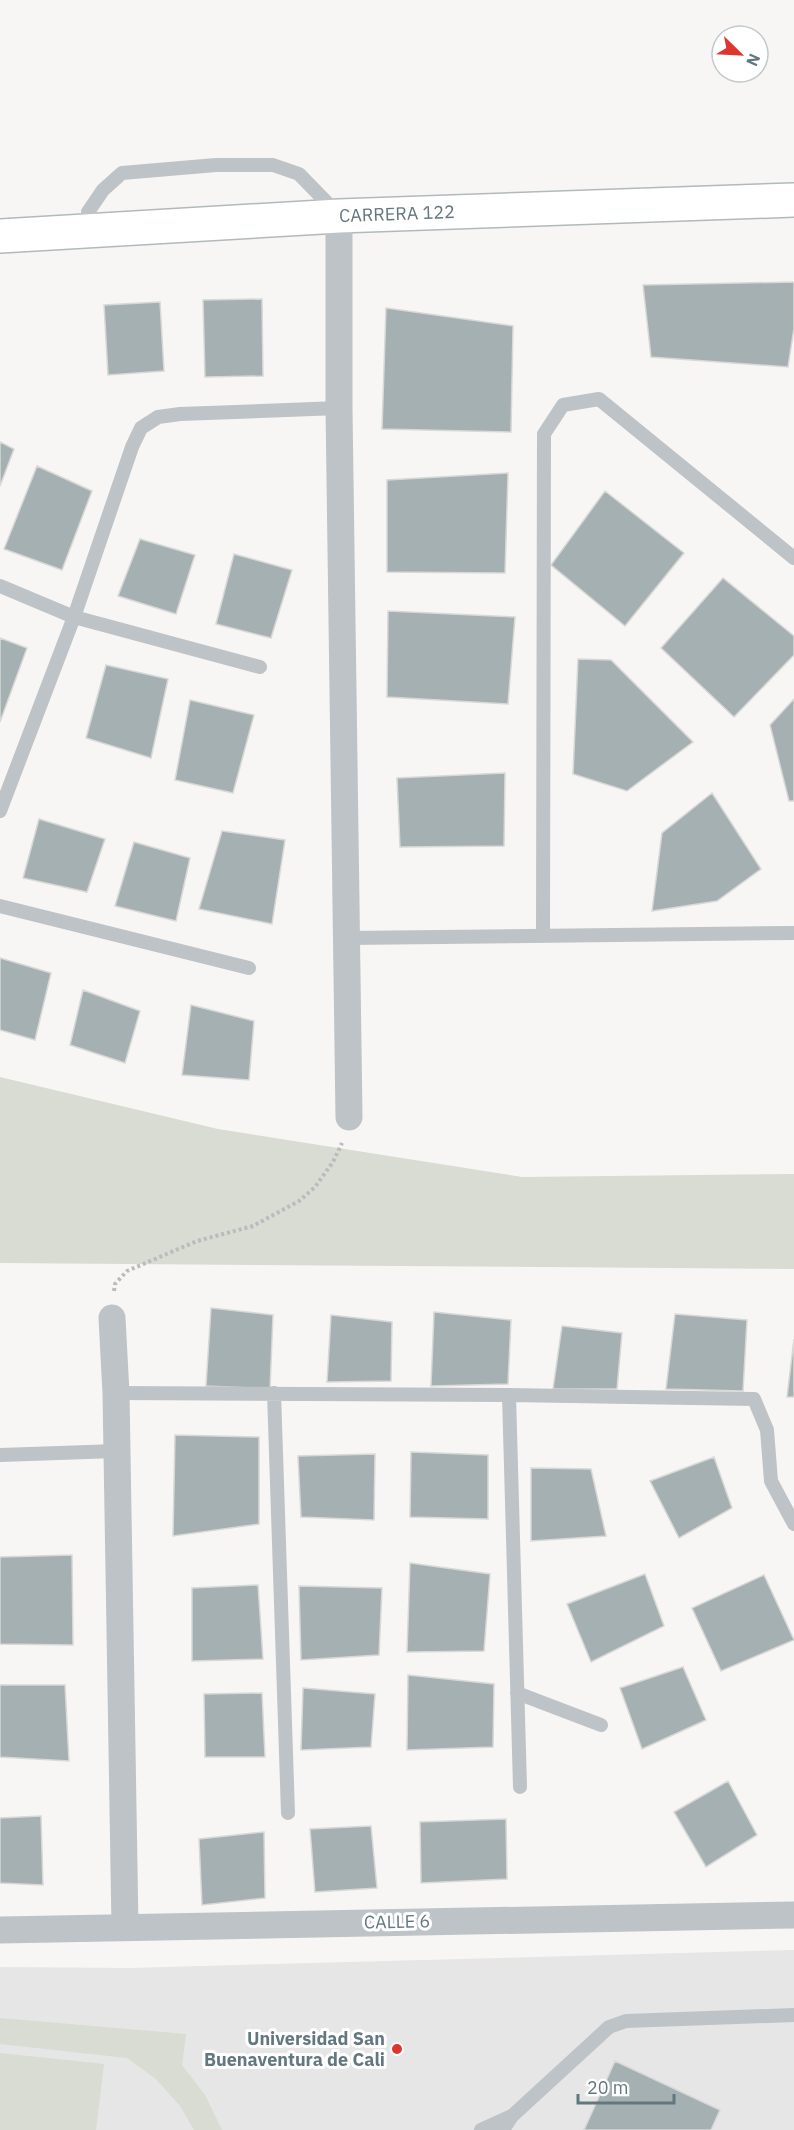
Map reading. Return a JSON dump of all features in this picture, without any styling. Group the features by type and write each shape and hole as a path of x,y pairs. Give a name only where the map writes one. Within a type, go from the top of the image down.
{"street":[{"name":"CARRERA 122","path":"0,237 339,216 794,200"},
{"path":"339,216 339,408 349,1117"},
{"path":"112,1318 116,1393 125,1927"},
{"name":"CALLE 6","path":"0,1930 794,1915"}],"lane":[{"path":"89,231 87,212 103,190 122,173 216,165 273,165 299,174 339,216"},
{"path":"543,936 544,434 563,405 599,399 794,558"},
{"path":"0,811 74,617 125,464 141,428 158,417 180,414 339,408"},
{"path":"0,586 74,617 260,668"},
{"path":"0,906 249,968"},
{"path":"347,938 794,933"},
{"path":"116,1393 754,1399 767,1430 771,1481 794,1524"},
{"path":"274,1394 288,1813"},
{"path":"509,1395 520,1787"},
{"path":"0,1455 117,1451"},
{"path":"517,1693 601,1725"},
{"path":"503,2130 512,2116 609,2027 626,2021 794,2015"},
{"path":"481,2130 512,2116"}],"path":[{"path":"112,1318 112,1297 115,1284 127,1271 197,1241 253,1226 299,1201 315,1187 333,1162 342,1143 349,1117"}],"shaded area":[{"path":"0,1077 218,1129 522,1177 794,1174 794,1269 0,1263"},
{"name":"Universidad San Buenaventura de Cali","path":"794,1950 794,2130 0,2130 0,1967 129,1968"},
{"path":"0,2018 186,2034 182,2065 205,2095 222,2130 194,2130 180,2106 156,2079 127,2058 0,2044"},
{"path":"0,2053 104,2064 96,2130 0,2130"}],"building":[{"path":"794,282 794,328 788,367 651,357 643,285"},
{"path":"262,299 263,376 205,377 203,300"},
{"path":"160,302 164,371 108,375 104,305"},
{"path":"386,308 513,326 511,432 382,429"},
{"path":"0,442 14,449 0,486"},
{"path":"37,466 92,491 62,570 4,549"},
{"path":"508,473 505,573 387,572 387,480"},
{"path":"605,491 684,553 625,626 551,565"},
{"path":"140,539 195,555 176,614 118,596"},
{"path":"234,554 292,570 271,638 216,624"},
{"path":"723,578 794,636 794,655 734,717 661,648"},
{"path":"388,611 515,617 508,704 387,697"},
{"path":"0,638 27,648 0,722"},
{"path":"578,659 611,660 693,742 627,791 573,774"},
{"path":"106,665 168,679 151,758 86,738"},
{"path":"794,699 794,801 789,801 770,725"},
{"path":"190,700 254,715 233,793 175,780"},
{"path":"505,773 504,846 400,847 397,778"},
{"path":"712,793 761,869 717,901 652,911 662,833"},
{"path":"39,819 105,839 87,892 23,878"},
{"path":"222,831 285,840 272,924 199,909"},
{"path":"134,842 190,858 176,921 115,906"},
{"path":"0,958 51,973 35,1040 0,1030"},
{"path":"83,990 140,1011 125,1063 70,1045"},
{"path":"191,1005 254,1021 249,1080 182,1075"},
{"path":"211,1308 273,1315 270,1389 206,1386"},
{"path":"434,1312 511,1320 508,1384 431,1386"},
{"path":"675,1314 747,1320 743,1391 666,1389"},
{"path":"331,1315 392,1322 391,1381 327,1382"},
{"path":"562,1326 622,1333 617,1389 553,1389"},
{"path":"794,1339 794,1397 787,1397"},
{"path":"175,1435 259,1437 259,1524 173,1536"},
{"path":"411,1452 488,1455 488,1519 410,1517"},
{"path":"375,1454 374,1520 301,1517 298,1456"},
{"path":"714,1457 732,1508 679,1538 650,1481"},
{"path":"531,1468 591,1469 606,1536 531,1541"},
{"path":"72,1555 73,1645 0,1644 0,1557"},
{"path":"410,1563 490,1574 484,1651 407,1652"},
{"path":"645,1574 664,1626 591,1662 567,1604"},
{"path":"764,1575 794,1640 721,1671 692,1608"},
{"path":"258,1585 263,1659 192,1661 192,1588"},
{"path":"299,1586 382,1588 379,1655 301,1660"},
{"path":"683,1667 706,1720 642,1749 620,1688"},
{"path":"408,1675 494,1684 493,1747 407,1750"},
{"path":"0,1685 65,1685 69,1761 0,1757"},
{"path":"303,1688 375,1694 371,1747 301,1750"},
{"path":"262,1693 265,1757 205,1757 204,1694"},
{"path":"728,1781 757,1835 706,1867 674,1812"},
{"path":"41,1816 43,1885 0,1883 0,1818"},
{"path":"506,1819 507,1879 421,1883 420,1822"},
{"path":"371,1826 377,1888 315,1892 310,1829"},
{"path":"264,1832 265,1898 202,1905 199,1839"},
{"path":"615,2061 720,2110 711,2130 584,2130"}],"place":[{"name":"Universidad San Buenaventura de Cali","path":"397,2049"}]}
